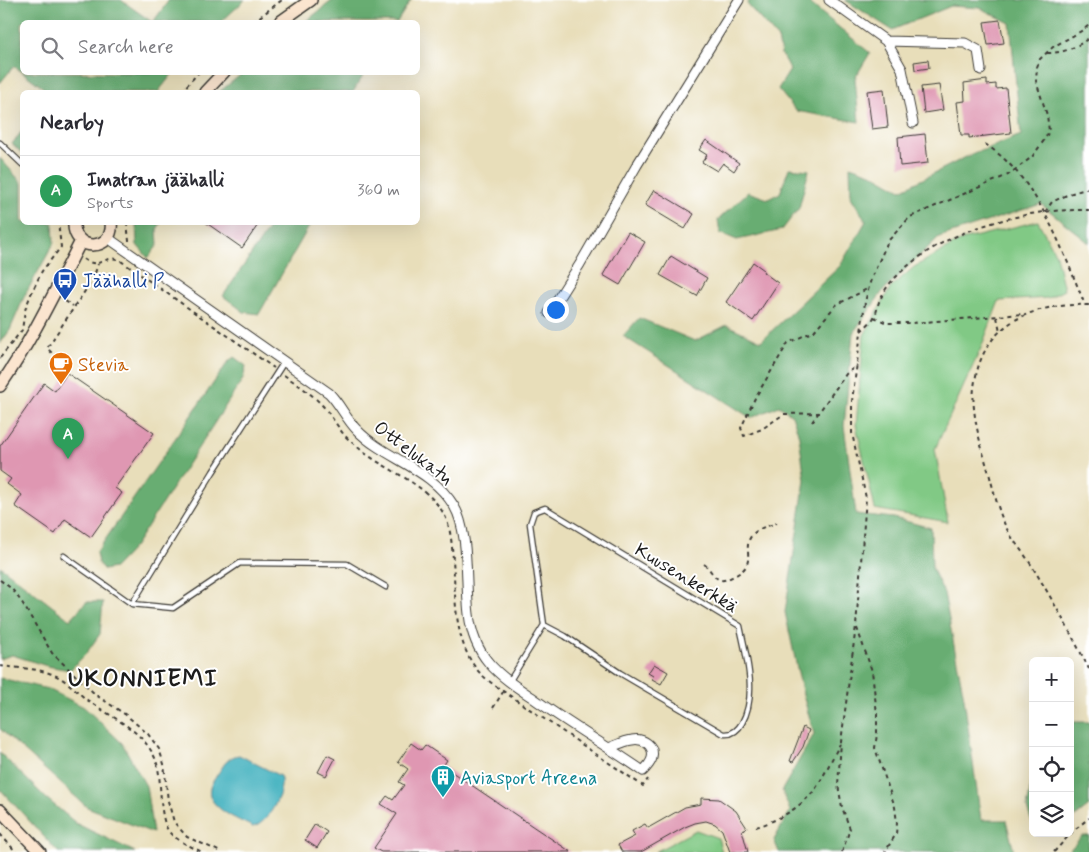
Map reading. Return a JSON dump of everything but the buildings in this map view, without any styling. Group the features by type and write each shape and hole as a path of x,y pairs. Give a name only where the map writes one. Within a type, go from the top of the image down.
{"street":[{"path":"283,20 311,0"},
{"path":"549,313 580,264 636,165 739,0"},
{"path":"829,0 886,41 902,69 913,123"},
{"path":"886,41 965,43 978,50 981,70"},
{"path":"207,90 221,75"},
{"path":"74,225 76,235 81,241 95,245 102,243 108,238 111,232 111,225"},
{"name":"Ottelukatu","path":"108,238 329,393 356,429 371,441 419,471 442,490 455,507 462,527 469,614 477,646 489,663 509,682 643,771 652,758 651,748 648,743 638,739 609,748"},
{"path":"0,386 43,317 81,241"},
{"path":"0,810 40,852"}],"lane":[{"path":"0,143 20,162"},
{"path":"132,604 284,362"},
{"name":"Kuusenkerkkä","path":"545,508 740,626 748,668 748,712 739,729 730,735 724,734 620,674 565,636 544,625 530,524 534,512 545,508"},
{"path":"64,556 132,604 173,608 240,563 347,564 386,587"},
{"path":"509,682 544,625"}],"path":[{"path":"256,20 282,0"},
{"path":"842,852 850,829 842,807 838,784 841,742 856,626 866,498 852,433 852,401 861,331 871,279 888,241 910,217 1014,171 1032,157 1045,140 1048,131 1047,115 1036,82 1037,67 1040,59 1053,47 1083,30 1089,24"},
{"path":"1047,53 1058,53 1076,48 1089,38"},
{"path":"183,90 196,75"},
{"path":"985,144 1006,160 1032,191 1045,212 1085,305"},
{"path":"1045,212 1052,202 1089,188"},
{"path":"861,331 874,318 879,302 891,282 913,260 936,246 988,225 1045,212 1089,210"},
{"path":"0,358 22,330 25,310 31,294 42,271 61,247 58,225"},
{"path":"125,251 129,243 128,225"},
{"path":"61,247 90,264 98,264 112,258 118,260 311,394 329,413 346,436 363,451 436,500 446,518 450,533 460,636 467,654 476,668 487,680 637,782"},
{"path":"63,364 47,348 92,279 98,264"},
{"path":"820,413 784,414 762,429 744,436 742,428 756,398 788,343 814,331 836,305 869,288"},
{"path":"65,301 74,307"},
{"path":"874,318 887,323 912,323 997,317 1057,307 1089,305"},
{"path":"1026,313 1013,320 987,345 978,365 974,390 982,450 999,510 1008,531 1029,562 1089,669"},
{"path":"997,317 1000,331"},
{"path":"812,422 846,374 857,365"},
{"path":"704,564 720,580 729,579 741,572 747,565 749,542 756,531 765,526 777,524"},
{"path":"0,580 12,589 23,604 52,653 96,695 126,715 148,734 159,749 164,764 168,801 174,822 187,836 220,852"},
{"path":"856,626 872,671 877,714 875,748 895,807 896,834 885,852"},
{"path":"0,666 49,672 64,679 87,699 126,724 142,739 154,756 160,774 164,823 171,834 202,852"},
{"path":"493,708 509,682"},
{"path":"756,827 772,822 784,815 813,792 841,742"},
{"path":"1054,852 1073,831 1089,818"},
{"path":"0,834 16,852"}],"green space":[{"path":"0,0 121,0 149,20 20,20 20,70 14,66 0,83"},
{"path":"169,0 245,0 223,20 154,20"},
{"path":"333,0 411,0 398,20 308,20"},
{"path":"750,0 806,0 870,53 855,78 859,122 796,111 778,89 790,70 781,54 778,39 747,4"},
{"path":"845,0 1089,0 1089,243 1041,204 939,237 883,291 853,333 844,426 856,514 894,518 931,528 932,568 944,593 964,698 981,820 1006,820 1014,852 779,852 774,840 790,811 782,790 814,734 802,691 785,612 805,480 799,436 792,415 779,406 751,418 623,336 639,318 695,341 727,325 761,341 840,266 866,221 851,197 850,166 871,173 901,190 966,157 1021,135 1010,23 980,8 951,6 892,30"},
{"path":"26,75 171,75 160,90 46,90"},
{"path":"240,75 364,75 354,90 222,90"},
{"path":"20,134 20,151 12,144"},
{"path":"0,158 20,181 20,225 53,225 54,243 25,295 10,330 0,344"},
{"path":"789,168 809,170 799,208 782,230 737,240 720,233 718,220 748,192 768,199 780,193"},
{"path":"1038,221 1056,255 1064,290 1048,298 999,301 981,348 935,449 948,522 875,509 856,425 864,335 891,287 914,267 962,240"},
{"path":"136,225 160,225 157,229 158,245 148,258 137,245"},
{"path":"271,225 310,225 259,314 244,312 223,296"},
{"path":"234,357 246,366 243,379 134,547 114,568 104,570 98,563 96,553 228,362"},
{"path":"0,566 70,620 86,602 103,602 100,634 85,655 70,670 47,666 12,655 0,659"},
{"path":"0,678 48,689 84,707 122,743 146,786 153,833 87,807 0,729"},
{"path":"1074,722 1089,722 1089,806 1074,818"},
{"path":"0,753 46,798 77,824 135,852 58,852 0,789"},
{"path":"1029,796 1029,814 1027,808"},
{"path":"696,830 718,838 722,852 655,852"},
{"path":"1082,836 1089,836 1088,852 1068,852"}],"water":[{"path":"239,755 280,776 281,782 278,798 270,814 259,825 253,827 224,812 210,795 211,784 224,765 231,758"}],"place":[{"name":"Jäähalli P","path":"65,301"},
{"name":"Stevia","path":"61,385"},
{"name":"Imatran jäähalli","path":"68,459"},
{"name":"Aviasport Areena","path":"443,798"}],"district":[{"name":"UKONNIEMI","path":"143,678"}]}
